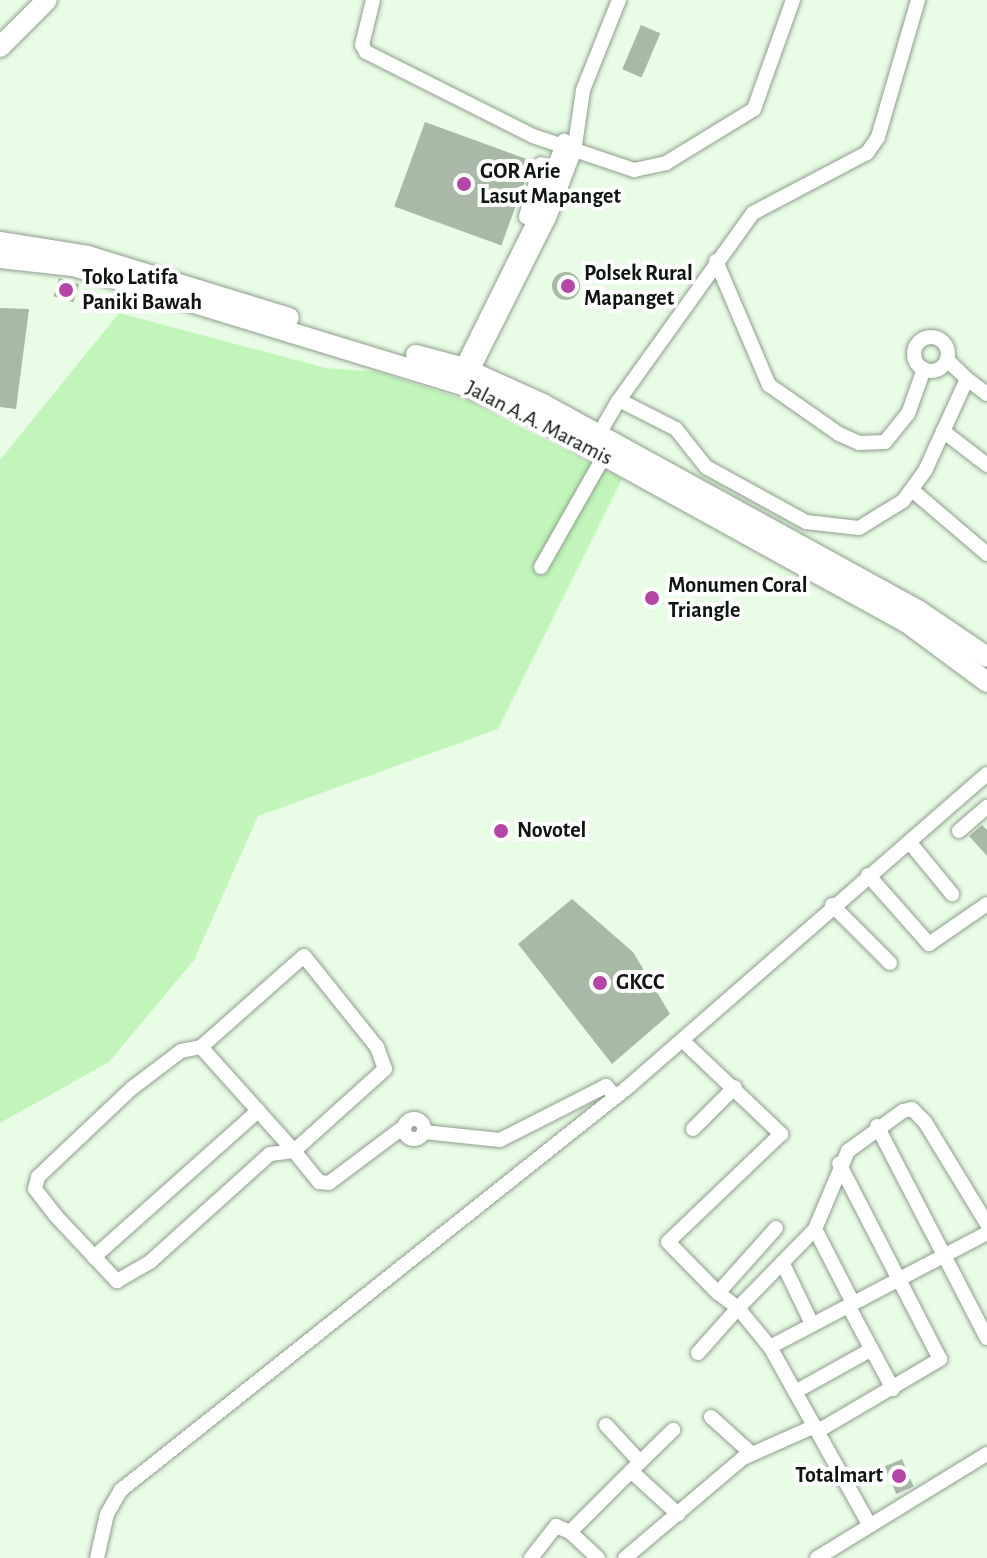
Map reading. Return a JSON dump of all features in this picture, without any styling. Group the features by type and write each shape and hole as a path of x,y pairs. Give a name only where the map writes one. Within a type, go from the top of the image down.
{"highway":[{"path":"0,29 28,0"},
{"path":"0,47 47,0"},
{"path":"0,242 88,256 464,376 599,434 919,611 987,657"},
{"name":"Jalan A.A. Maramis","path":"0,258 73,266 464,376 906,622 987,682"}],"street":[{"path":"373,0 362,45 366,52 568,150 634,170 651,167 744,118 766,88 793,0"},
{"path":"464,376 543,231 592,62 619,0"},
{"path":"599,434 619,400 753,213 867,153 878,137 918,0"},
{"path":"464,376 568,150"},
{"path":"512,269 505,262 541,164"},
{"path":"716,261 769,385 839,434 859,443 885,442 908,414 924,369 914,351 921,340 941,340 947,360 987,394"},
{"path":"924,369 937,369 947,360"},
{"path":"619,400 676,429 697,460 716,473 806,522 843,529 877,520 912,490 967,379"},
{"path":"943,431 987,465"},
{"path":"541,567 604,456"},
{"path":"706,493 716,473"},
{"path":"912,490 987,554"},
{"path":"97,1558 107,1514 121,1490 616,1097 832,905 911,844 987,774"},
{"path":"959,831 987,807"},
{"path":"911,844 952,894"},
{"path":"868,875 929,944 987,904"},
{"path":"832,905 890,963"},
{"path":"299,958 317,966 377,1047 385,1071 294,1151 270,1154 125,1278 113,1279 35,1183 132,1088 181,1051 201,1047 299,958"},
{"path":"682,1040 735,1087 781,1134 668,1242 718,1293 738,1308 770,1347 869,1524"},
{"path":"201,1047 319,1182 329,1183 405,1126 413,1139 424,1132 500,1140 606,1086 616,1097"},
{"path":"693,1129 735,1087"},
{"path":"94,1257 258,1111"},
{"path":"698,1353 815,1229 839,1163 877,1126 903,1111 919,1114 987,1224"},
{"path":"877,1126 946,1252 987,1338"},
{"path":"625,1558 751,1453 817,1428 893,1389 940,1359 900,1275 839,1163"},
{"path":"718,1293 776,1228"},
{"path":"815,1229 870,1350 893,1389"},
{"path":"770,1347 900,1275 987,1233"},
{"path":"783,1264 812,1324"},
{"path":"795,1392 870,1350"},
{"path":"711,1417 751,1453"},
{"path":"606,1425 636,1466 678,1514"},
{"path":"570,1532 673,1430"},
{"path":"817,1558 987,1454"},
{"path":"531,1558 556,1526 570,1532 598,1558"}],"green space":[{"path":"119,313 326,368 378,372 471,402 622,479 498,729 258,816 194,960 109,1062 0,1123 0,460"}],"building":[{"path":"641,25 660,33 642,77 622,69"},
{"name":"GOR Arie Lasut Mapanget","path":"425,122 532,161 501,246 394,207"},
{"name":"Polsek Rural Mapanget","path":"566,272 576,276 580,286 576,296 566,300 556,296 552,286 556,276"},
{"name":"Toko Latifa Paniki Bawah","path":"59,278 79,284 74,302 53,296"},
{"path":"0,308 29,309 16,409 0,407"},
{"path":"982,825 987,830 987,856 969,836"},
{"name":"GKCC","path":"572,899 633,952 670,1014 612,1064 518,944"},
{"name":"Totalmart","path":"902,1459 914,1487 896,1494 885,1466"}],"place":[{"name":"GOR Arie Lasut Mapanget","path":"464,184"},
{"name":"Polsek Rural Mapanget","path":"568,286"},
{"name":"Toko Latifa Paniki Bawah","path":"66,290"},
{"name":"Monumen Coral Triangle","path":"652,598"},
{"name":"Novotel","path":"501,831"},
{"name":"GKCC","path":"600,983"},
{"name":"Totalmart","path":"899,1476"}]}
